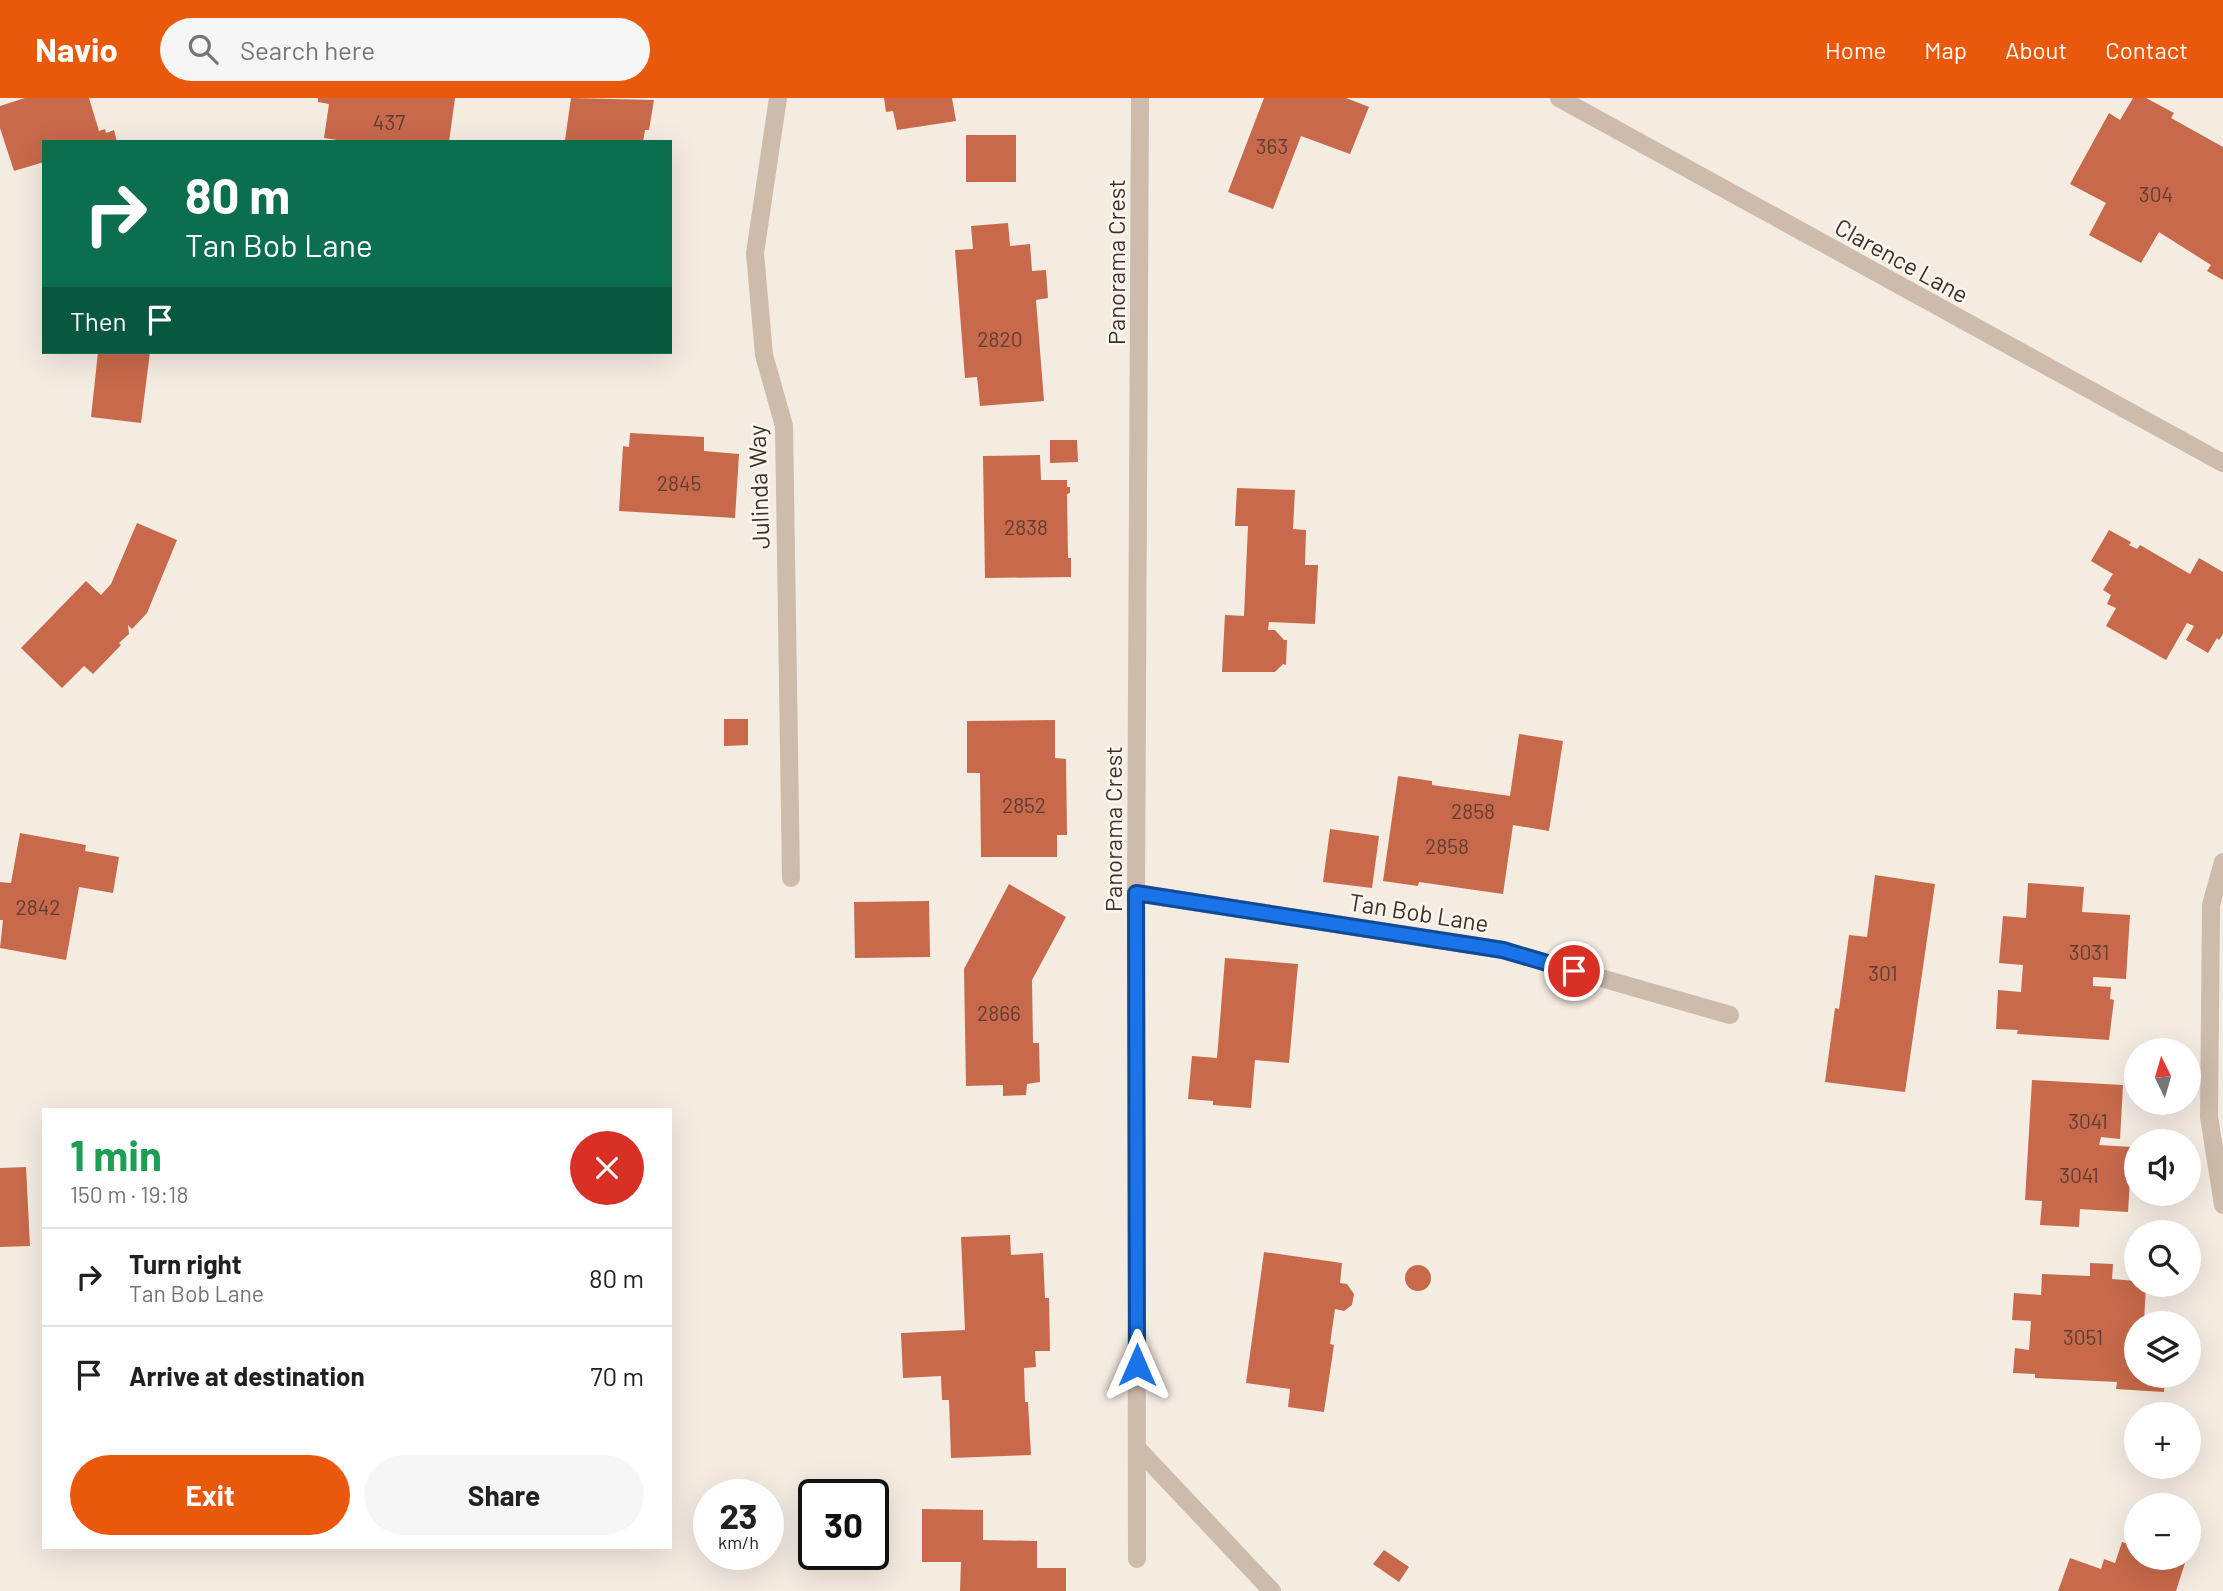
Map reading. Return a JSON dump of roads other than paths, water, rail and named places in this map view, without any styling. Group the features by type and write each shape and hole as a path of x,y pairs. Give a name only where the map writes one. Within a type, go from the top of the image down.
{"street":[{"name":"Julinda Way","path":"778,98 755,253 764,355 783,426 791,878"},
{"name":"Panorama Crest","path":"1137,1559 1136,893 1140,98"},
{"name":"Clarence Lane","path":"1559,98 2223,463"},
{"path":"2223,862 2211,905 2209,1117 2223,1205"},
{"name":"Tan Bob Lane","path":"1136,893 1503,950 1730,1015"},
{"path":"1137,1448 1272,1591"}]}
